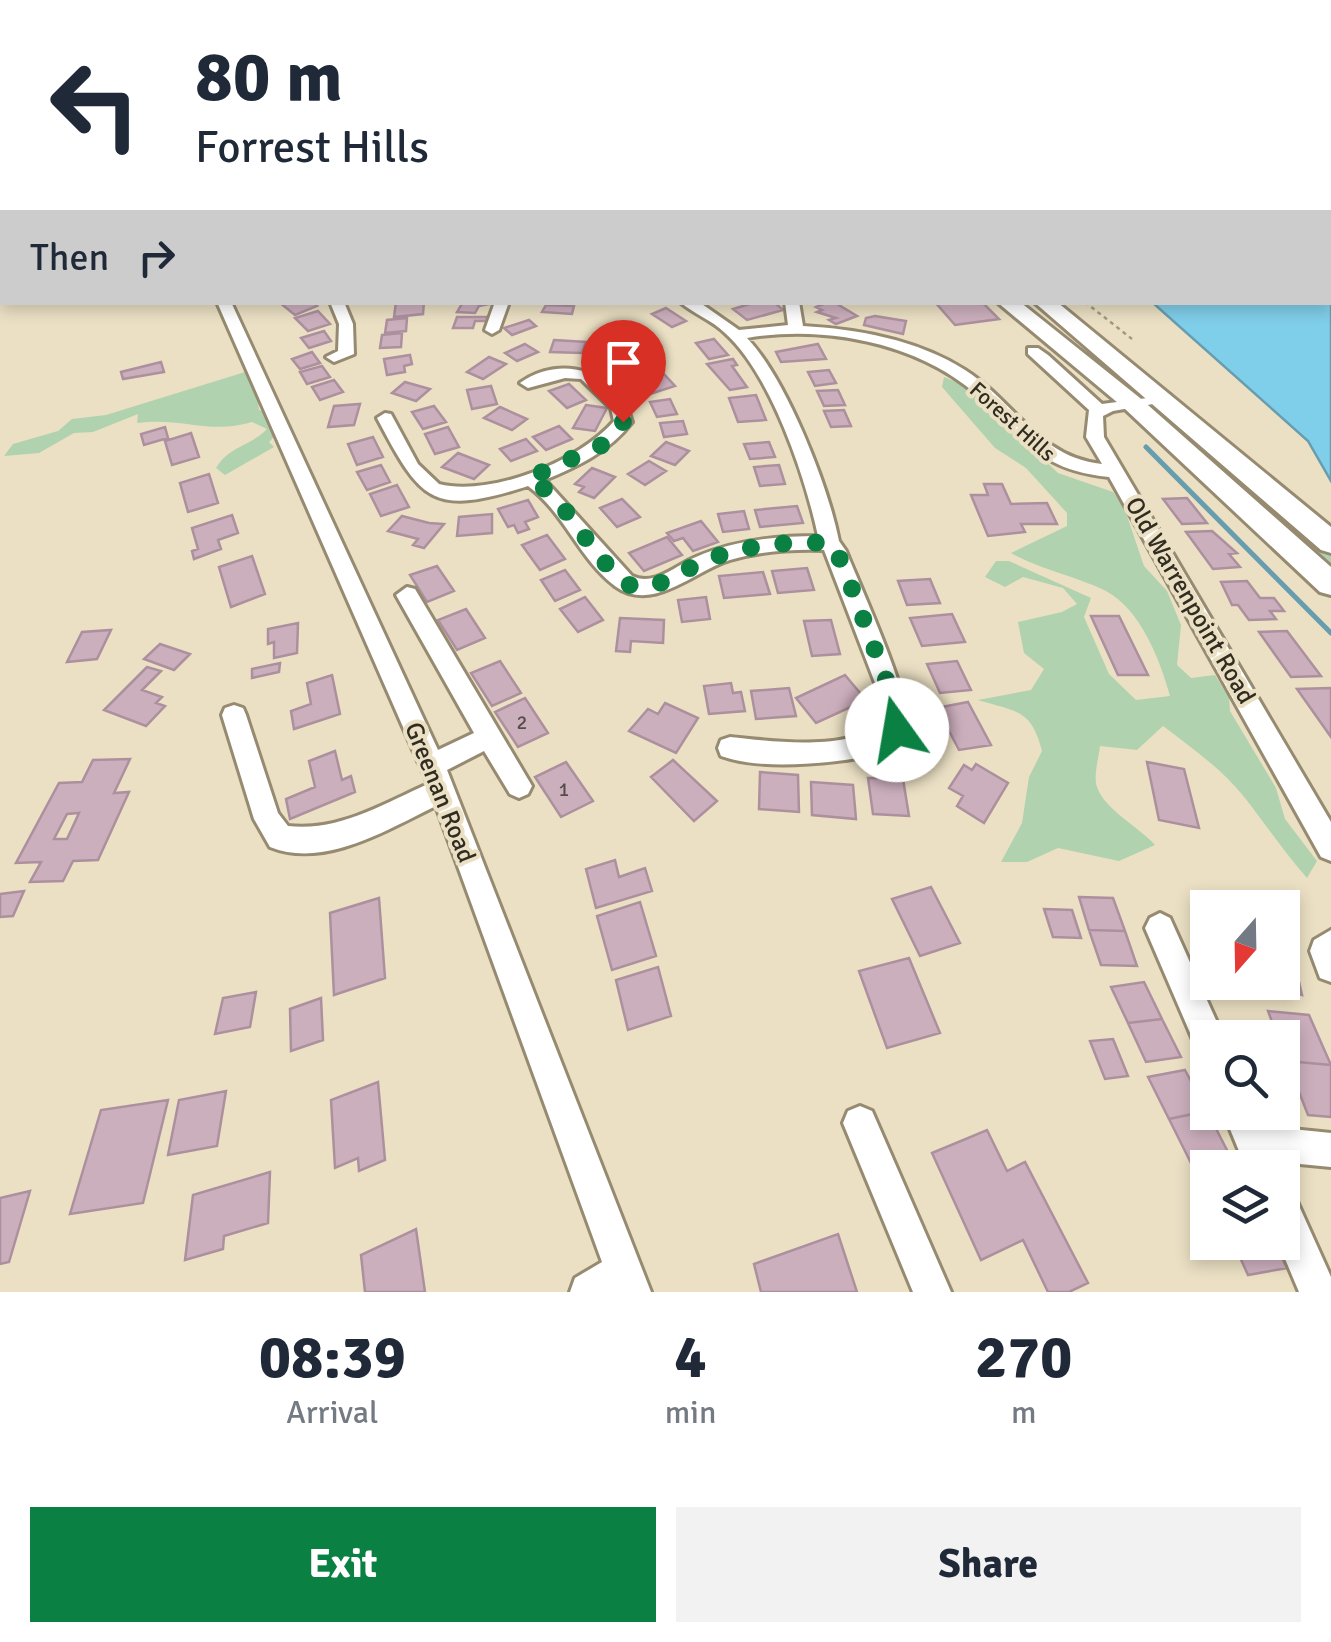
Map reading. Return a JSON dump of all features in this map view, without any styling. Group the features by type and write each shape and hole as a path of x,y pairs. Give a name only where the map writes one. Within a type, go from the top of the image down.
{"highway":[{"path":"1011,305 1132,403 1331,584"},
{"path":"1048,305 1164,398 1331,543"}],"street":[{"name":"Greenan Road","path":"225,305 437,777 628,1281"},
{"path":"693,305 714,315 738,335 779,394 829,543 842,562 894,701 897,730 874,743 845,748 730,748"},
{"path":"792,305 796,328"},
{"path":"340,307 344,360"},
{"path":"492,330 500,308 518,313"},
{"name":"Forest Hills","path":"738,335 796,328 894,347 946,365 972,383 1060,464 1118,472"},
{"path":"1033,350 1080,397 1102,411 1164,398"},
{"path":"385,418 416,474 443,494 490,493 604,444 619,430 623,414 586,374 564,374 528,383"},
{"name":"Old Warrenpoint Road","path":"1102,411 1092,423 1095,437 1331,848"},
{"path":"529,478 584,533 611,570 633,587 659,584 701,562 732,552 829,543"},
{"path":"407,595 431,613 489,737 519,786"},
{"path":"234,716 267,819 280,838 301,844 340,833 437,777 489,737"},
{"path":"1160,928 1200,1020"},
{"path":"1331,944 1325,951 1331,967"},
{"path":"860,1123 932,1292"},
{"path":"1252,1141 1331,1150"},
{"path":"1300,1251 1318,1292"},
{"path":"589,1292 628,1281"}],"path":[{"path":"1088,305 1132,338"}],"green space":[{"path":"245,372 256,386 259,410 268,413 267,422 278,433 269,442 274,447 225,475 216,468 221,461 267,429 252,422 222,427 137,423 138,414 93,432 74,433 39,453 4,456 13,444 58,431 72,419 106,415"},
{"path":"944,377 965,385 1058,473 1113,492 1124,507 1144,566 1167,591 1181,625 1177,665 1191,678 1215,675 1229,697 1230,711 1276,788 1285,819 1317,861 1307,878 1236,787 1163,726 1137,750 1100,746 1096,772 1097,787 1107,803 1155,845 1119,861 1058,848 1027,862 1001,862 1022,823 1029,777 1042,751 1033,727 1020,714 978,700 1031,690 1044,669 1024,653 1018,622 1062,612 1077,604 1063,588 1023,577 1005,587 985,577 996,561 1009,561 1091,598 1084,617 1109,674 1136,700 1170,696 1147,637 1118,599 1011,553 1067,526 1067,513 1026,468 995,448 942,387"},
{"path":"1171,413 1331,554 1331,576 1157,416"}],"water":[{"path":"1155,305 1331,305 1331,481 1308,441"}],"building":[{"path":"283,305 317,306 295,315"},
{"path":"396,305 424,305 423,314 394,317"},
{"path":"461,305 484,305 475,313 457,312"},
{"path":"546,305 574,306 572,314 542,312"},
{"path":"777,305 783,310 747,320 733,309"},
{"path":"839,305 857,316 836,324 829,320 836,318 817,312 822,310 816,307"},
{"path":"938,305 985,305 999,319 955,325"},
{"path":"666,308 686,321 672,327 652,314"},
{"path":"318,311 330,324 308,331 295,318"},
{"path":"457,317 488,317 486,321 475,321 473,328 453,328"},
{"path":"407,318 406,331 385,333 387,320"},
{"path":"866,318 906,321 903,334 864,325"},
{"path":"529,320 536,326 512,335 504,328"},
{"path":"324,331 331,341 309,348 301,338"},
{"path":"402,333 401,347 380,348 382,335"},
{"path":"714,339 728,355 709,359 696,343"},
{"path":"554,340 586,342 582,353 550,352"},
{"path":"610,340 635,351 621,360 596,349"},
{"path":"525,344 538,352 517,361 505,353"},
{"path":"818,344 826,359 781,362 776,352"},
{"path":"312,352 320,363 300,369 292,359"},
{"path":"410,355 412,364 404,366 405,372 387,375 384,359"},
{"path":"489,357 506,364 483,379 467,372"},
{"path":"642,357 656,369 636,376 623,363"},
{"path":"733,359 737,365 732,366 747,387 730,390 707,364"},
{"path":"161,362 164,372 123,379 121,372"},
{"path":"322,366 330,377 307,384 300,372"},
{"path":"829,370 836,383 815,386 808,372"},
{"path":"663,373 675,386 647,395 635,381"},
{"path":"334,380 343,392 320,400 312,387"},
{"path":"405,382 430,389 416,401 392,393"},
{"path":"569,384 586,400 567,408 549,391"},
{"path":"491,386 497,404 472,409 467,390"},
{"path":"838,390 845,405 824,406 817,391"},
{"path":"756,395 766,420 738,422 729,398"},
{"path":"670,399 677,414 657,417 650,402"},
{"path":"360,404 354,425 328,427 334,406"},
{"path":"586,405 607,408 595,431 573,428"},
{"path":"434,406 446,422 423,429 412,412"},
{"path":"500,407 527,419 512,430 484,418"},
{"path":"844,410 851,426 831,427 824,411"},
{"path":"683,421 687,434 664,437 660,423"},
{"path":"559,426 572,439 546,450 533,437"},
{"path":"165,427 168,438 144,445 141,434"},
{"path":"448,427 459,447 435,454 425,434"},
{"path":"191,433 199,457 172,465 165,441"},
{"path":"373,437 383,457 357,465 348,444"},
{"path":"526,439 537,451 511,461 500,449"},
{"path":"666,442 689,451 675,465 651,456"},
{"path":"769,442 775,457 750,459 744,444"},
{"path":"458,453 489,465 474,479 442,467"},
{"path":"649,461 666,471 645,485 628,474"},
{"path":"381,465 390,482 367,490 357,472"},
{"path":"779,465 785,484 760,486 754,467"},
{"path":"592,468 615,477 594,498 579,492 584,487 575,484"},
{"path":"209,474 218,503 188,512 180,483"},
{"path":"984,484 1002,484 1011,504 1047,503 1057,524 1021,524 1025,532 988,536 971,495 988,495"},
{"path":"397,485 409,507 381,516 370,494"},
{"path":"1187,498 1207,523 1182,524 1163,499"},
{"path":"622,499 640,517 617,527 600,508"},
{"path":"528,500 538,517 525,522 529,529 518,533 514,525 508,527 498,509"},
{"path":"797,506 803,523 760,527 755,510"},
{"path":"744,511 749,529 723,532 718,514"},
{"path":"492,514 492,533 457,536 459,517"},
{"path":"232,515 238,533 218,540 221,549 194,559 192,551 198,549 192,528"},
{"path":"402,516 444,524 424,548 413,545 418,539 388,531"},
{"path":"701,521 718,542 693,551 683,538 674,541 667,533"},
{"path":"1212,531 1237,553 1229,554 1240,567 1213,569 1186,532"},
{"path":"547,535 565,559 540,570 522,545"},
{"path":"667,537 682,555 644,571 629,553"},
{"path":"252,556 265,594 231,607 219,567"},
{"path":"437,566 454,591 427,602 410,575"},
{"path":"807,568 814,590 778,593 772,571"},
{"path":"565,570 580,590 555,601 541,580"},
{"path":"763,572 770,594 724,598 719,576"},
{"path":"930,579 940,603 907,605 898,581"},
{"path":"1247,581 1260,598 1274,598 1284,611 1270,611 1276,619 1249,620 1238,605 1232,605 1221,582"},
{"path":"585,597 603,620 578,632 560,609"},
{"path":"706,597 710,619 682,622 678,600"},
{"path":"466,609 485,638 457,650 438,620"},
{"path":"952,614 965,642 922,646 910,618"},
{"path":"1091,616 1119,616 1148,675 1118,675"},
{"path":"620,618 664,620 663,643 631,641 630,652 616,651"},
{"path":"831,620 840,654 812,656 804,621"},
{"path":"298,623 297,653 274,658 274,642 268,644 268,629"},
{"path":"111,630 97,659 67,662 82,632"},
{"path":"1287,631 1321,676 1291,677 1259,632"},
{"path":"160,644 190,654 174,670 144,659"},
{"path":"500,661 521,693 492,706 471,673"},
{"path":"957,661 971,690 940,693 927,664"},
{"path":"280,663 279,672 252,678 252,669"},
{"path":"147,667 161,671 142,690 162,697 156,703 165,706 146,726 104,710"},
{"path":"332,675 340,714 294,729 291,711 311,704 307,683"},
{"path":"845,675 866,700 816,723 796,698"},
{"path":"731,683 733,693 741,692 745,711 709,714 704,686"},
{"path":"789,688 796,716 756,719 751,691"},
{"path":"1331,688 1331,737 1297,689"},
{"path":"525,698 548,733 518,747 495,712"},
{"path":"968,702 991,745 959,750 937,708"},
{"path":"665,703 698,718 676,753 629,731 648,709 658,714"},
{"path":"335,751 342,780 351,776 355,792 290,819 286,799 315,787 309,761"},
{"path":"130,759 114,793 129,792 98,860 73,861 63,881 30,882 41,862 16,863 59,783 82,782 93,760","holes":["79,813 67,839 54,839 67,814"]},
{"path":"673,760 717,801 694,821 651,777"},
{"path":"566,762 593,801 561,817 535,777"},
{"path":"1147,762 1184,769 1199,828 1159,820"},
{"path":"976,764 1008,783 984,823 957,806 963,796 949,788 964,765 972,770"},
{"path":"760,772 798,775 799,812 759,809"},
{"path":"868,778 903,779 909,816 873,814"},
{"path":"811,782 853,785 856,819 812,815"},
{"path":"615,860 619,877 645,868 652,891 596,908 586,869"},
{"path":"931,887 960,943 920,956 892,899"},
{"path":"24,891 13,916 0,917 0,894"},
{"path":"1079,897 1113,898 1125,931 1089,930"},
{"path":"379,898 385,978 334,995 330,913"},
{"path":"640,902 656,956 612,970 597,916"},
{"path":"1044,909 1072,910 1081,938 1053,937"},
{"path":"1089,930 1125,931 1137,966 1101,965"},
{"path":"909,958 940,1033 887,1048 859,971"},
{"path":"658,967 671,1016 628,1030 616,980"},
{"path":"1144,982 1162,1019 1128,1023 1111,987"},
{"path":"256,992 250,1027 215,1034 223,998"},
{"path":"321,998 323,1040 291,1051 290,1009"},
{"path":"1268,1011 1309,1015 1331,1065 1300,1062 1300,1020 1271,1020"},
{"path":"1162,1019 1181,1057 1146,1062 1128,1023"},
{"path":"1113,1039 1128,1076 1105,1079 1090,1041"},
{"path":"1300,1062 1331,1065 1331,1117 1308,1115 1300,1094"},
{"path":"1185,1070 1190,1079 1190,1115 1169,1119 1148,1077"},
{"path":"378,1082 385,1160 359,1171 358,1158 335,1168 331,1100"},
{"path":"226,1091 217,1146 168,1155 179,1100"},
{"path":"168,1100 143,1203 70,1214 101,1110"},
{"path":"1190,1115 1190,1130 1217,1130 1227,1150 1190,1150 1190,1161 1169,1119"},
{"path":"987,1130 1007,1171 1025,1162 1088,1283 1069,1292 1048,1292 1023,1240 981,1260 932,1153"},
{"path":"270,1172 268,1223 224,1236 223,1249 185,1260 193,1195"},
{"path":"30,1191 9,1262 0,1264 0,1198"},
{"path":"416,1229 425,1292 365,1292 361,1255"},
{"path":"838,1234 857,1292 761,1292 754,1264"},
{"path":"1241,1260 1283,1260 1287,1268 1248,1275"}],"waterway":[{"path":"1146,447 1331,633"}],"route":[{"path":"623,422 604,444 529,478 549,493 611,570 633,587 659,584 701,562 732,552 829,543 842,562 894,701 897,730"}]}
